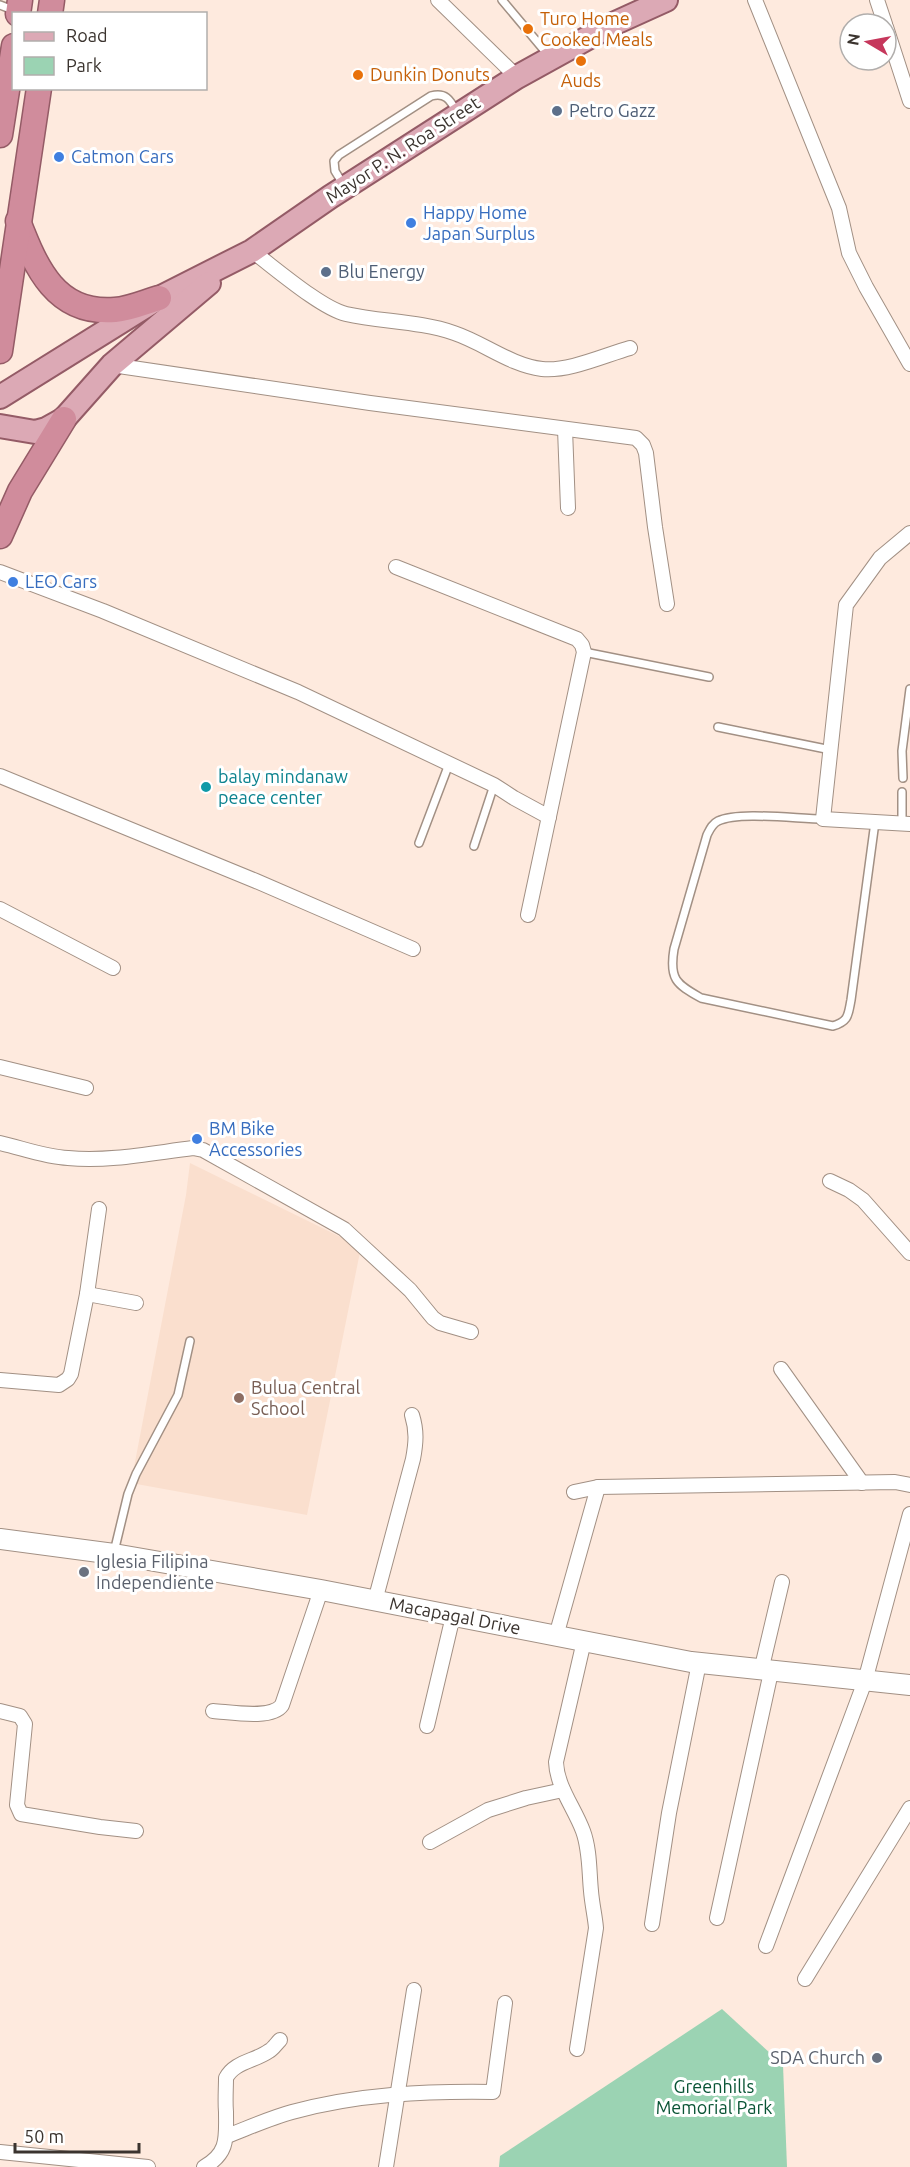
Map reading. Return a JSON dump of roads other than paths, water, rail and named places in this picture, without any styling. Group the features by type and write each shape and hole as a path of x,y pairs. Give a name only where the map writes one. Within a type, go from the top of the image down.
{"highway":[{"path":"0,135 12,59"},
{"path":"0,351 39,90"},
{"path":"18,220 29,249 43,275 70,302 88,308 115,310 159,298"},
{"path":"0,536 20,491 64,420"}],"main road":[{"name":"Mayor P. N. Roa Street","path":"0,426 35,432 64,420 112,365 246,254 517,77 613,24 666,0"},
{"name":"Mayor P. N. Roa Street","path":"0,397 159,298 246,254"},
{"name":"Macapagal Drive","path":"0,1539 114,1554 321,1590 699,1663 766,1672 910,1685"}],"street":[{"path":"438,0 517,77"},
{"path":"755,0 839,208 849,254 910,364"},
{"path":"898,63 910,101"},
{"path":"246,254 327,306 345,314 446,330 521,364 544,369 563,368 630,348"},
{"path":"112,365 370,403 636,438 646,453 667,604"},
{"path":"565,429 568,507"},
{"path":"906,824 823,819 846,605 880,558 910,533"},
{"path":"396,567 577,639 582,645 584,652 528,915"},
{"path":"0,572 103,611 298,692 494,784 549,817"},
{"path":"0,777 256,881 413,949"},
{"path":"0,909 112,968"},
{"path":"0,1067 86,1088"},
{"path":"0,1143 64,1158 79,1159 193,1148 203,1150 344,1228 410,1290 433,1318 440,1323 471,1332"},
{"path":"830,1181 863,1200 910,1252"},
{"path":"0,1380 59,1385 68,1380 74,1365 87,1294 99,1209"},
{"path":"87,1294 136,1304"},
{"path":"781,1369 862,1483"},
{"path":"375,1600 413,1459 417,1438 412,1415"},
{"path":"574,1492 598,1487 895,1482 910,1485"},
{"path":"556,1636 598,1487"},
{"path":"766,1946 865,1682 910,1514"},
{"path":"717,1918 782,1582"},
{"path":"213,1711 267,1714 279,1710 321,1590"},
{"path":"427,1726 453,1616"},
{"path":"577,2049 596,1928 595,1914 586,1842 563,1790 556,1762 584,1641"},
{"path":"652,1924 668,1823 699,1663"},
{"path":"0,1711 20,1716 26,1724 17,1805 21,1814 136,1831"},
{"path":"430,1842 488,1810 526,1798 563,1790"},
{"path":"805,1979 910,1808"},
{"path":"386,2167 414,1990"},
{"path":"227,2136 298,2110 369,2096 493,2092 505,2003"},
{"path":"204,2167 218,2157 224,2148 227,2136 227,2073 270,2051 280,2040"},
{"path":"0,2152 148,2167"}],"lane":[{"path":"502,0 551,58"},
{"path":"345,188 335,171 334,161 339,155 440,93 447,97 458,114"},
{"path":"584,652 709,677"},
{"path":"903,778 902,751 910,689"},
{"path":"718,727 831,750"},
{"path":"419,843 449,764"},
{"path":"474,846 494,784"},
{"path":"902,792 906,824"},
{"path":"823,819 736,816 713,824 707,835 674,949 671,965 674,979 682,987 701,998 833,1026 842,1023 848,1015 851,1000 875,822"},
{"path":"114,1554 128,1494 136,1474 178,1395 190,1341"}],"place":[{"name":"Turo Home Cooked Meals","path":"528,29"},
{"name":"Auds","path":"581,61"},
{"name":"Dunkin Donuts","path":"358,75"},
{"name":"Petro Gazz","path":"557,111"},
{"name":"Catmon Cars","path":"59,157"},
{"name":"Happy Home Japan Surplus","path":"411,223"},
{"name":"Blu Energy","path":"326,272"},
{"name":"LEO Cars","path":"13,582"},
{"name":"balay mindanaw peace center","path":"206,787"},
{"name":"BM Bike Accessories","path":"197,1139"},
{"name":"Bulua Central School","path":"239,1398"},
{"name":"Iglesia Filipina Independiente","path":"84,1572"},
{"name":"SDA Church","path":"877,2058"}],"park label":[{"name":"Greenhills Memorial Park","path":"714,2097"}]}
